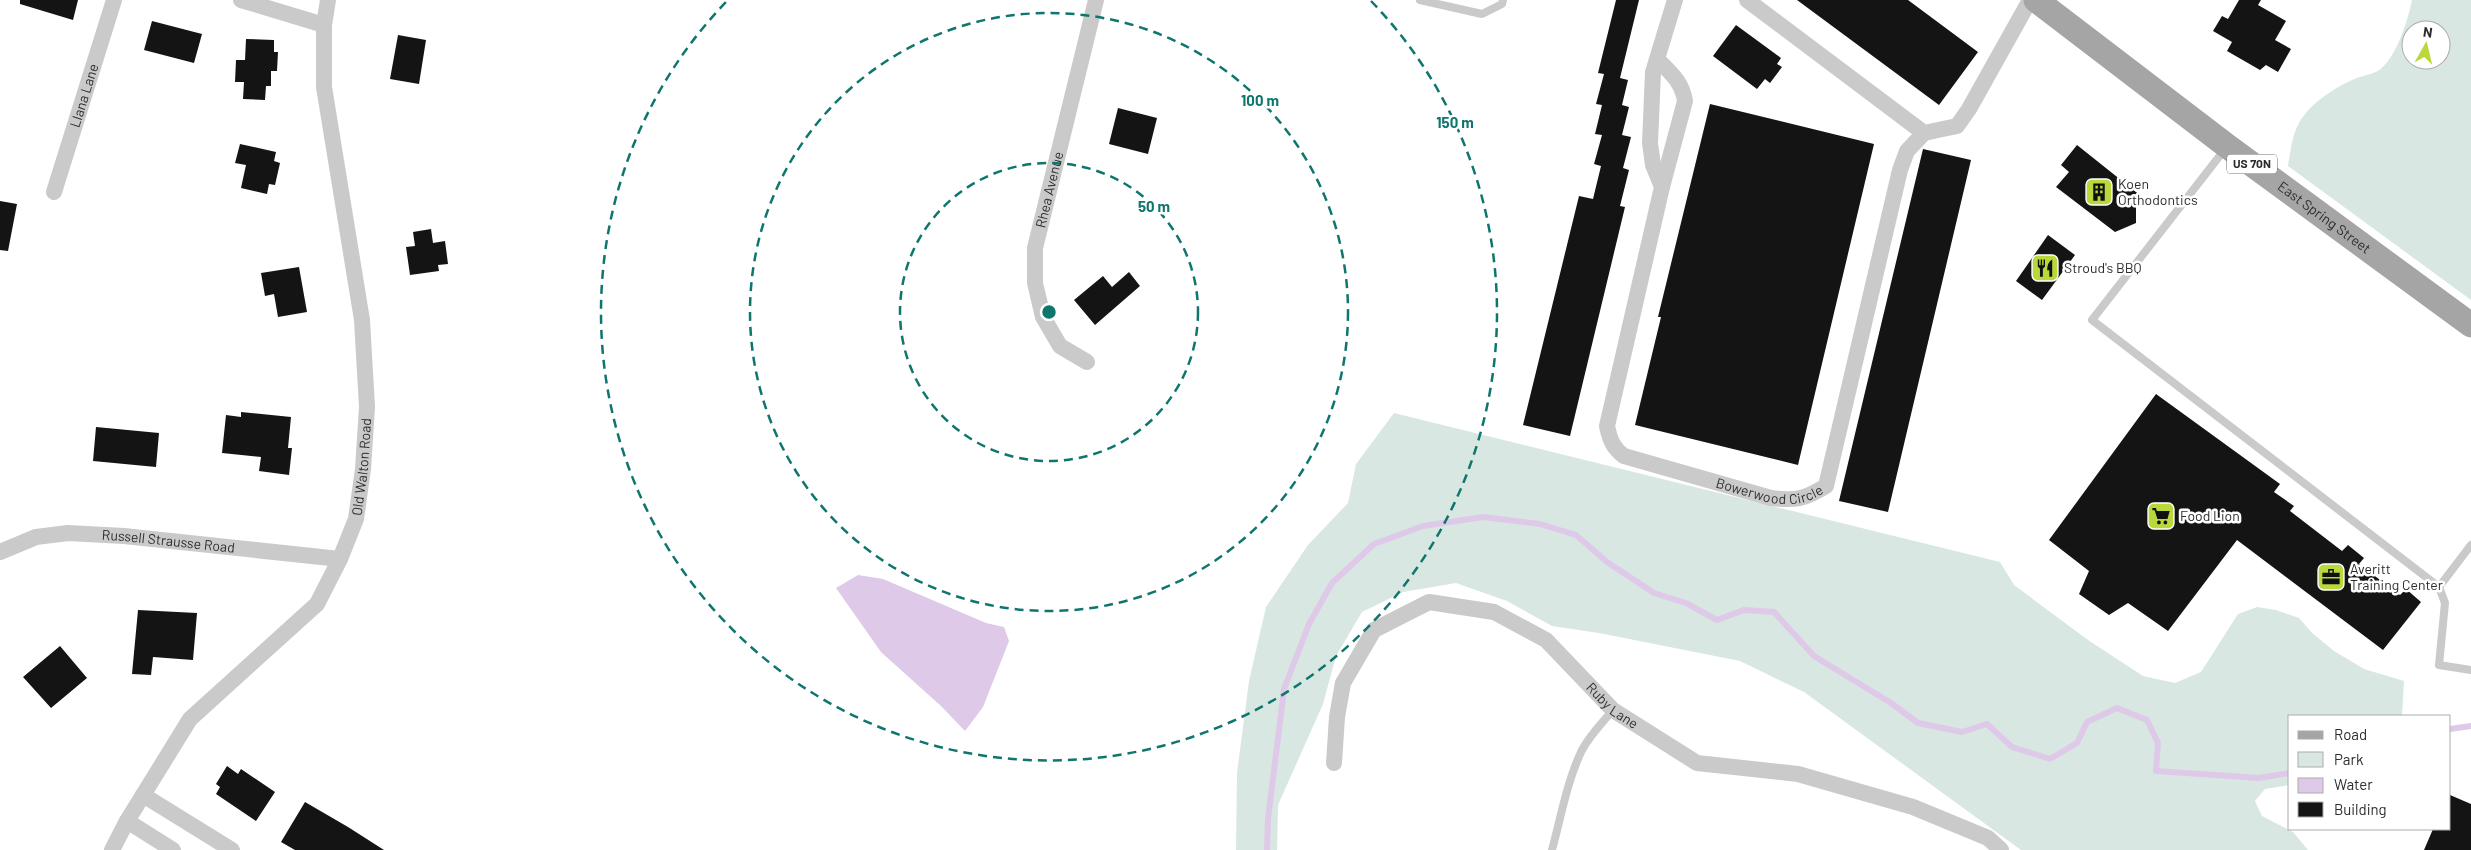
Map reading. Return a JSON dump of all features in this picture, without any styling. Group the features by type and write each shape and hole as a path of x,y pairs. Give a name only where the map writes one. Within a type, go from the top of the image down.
{"main road":[{"name":"East Spring Street","path":"2036,0 2227,146 2471,325"}],"street":[{"name":"Llana Lane","path":"54,192 114,0"},
{"path":"241,0 324,25"},
{"name":"Old Walton Road","path":"112,850 127,821 190,719 317,604 340,559 356,520 363,469 367,407 362,320 324,87 324,25 328,0"},
{"name":"Rhea Avenue","path":"1088,362 1060,346 1043,317 1035,283 1035,248 1096,0"},
{"path":"1662,187 1653,165 1650,143 1653,72 1675,0"},
{"path":"1747,0 1924,133 1957,126 1969,109 2030,0"},
{"name":"Bowerwood Circle","path":"1658,60 1676,77 1683,88 1684,101 1610,408 1607,426 1610,441 1617,451 1624,456 1771,498 1794,500 1809,497 1826,486 1900,170 1907,151 1924,133"},
{"name":"Russell Strausse Road","path":"0,552 36,537 68,533 124,536 340,559"},
{"name":"Ruby Lane","path":"1334,763 1337,717 1343,683 1374,630 1429,602 1494,612 1546,640 1613,710 1697,763 1747,767 1808,777 1913,807 1988,838 2001,850"},
{"path":"143,795 232,850"},
{"path":"127,821 173,850"}],"lane":[{"path":"1420,0 1482,14 1502,4 1503,0"},
{"path":"2227,146 2092,320 2439,587 2445,603 2439,665 2471,670"},
{"path":"2439,587 2471,545"},
{"path":"1552,850 1582,750 1592,733 1613,710"}],"green space":[{"path":"2412,0 2471,0 2471,300 2288,166 2294,136 2304,115 2318,101 2335,89 2355,79 2378,71 2396,49 2401,36 2401,70 2451,70 2451,20 2406,20"},
{"path":"1394,413 2000,562 2014,585 2088,640 2143,676 2175,683 2201,672 2238,614 2257,607 2276,610 2299,618 2312,633 2334,651 2364,669 2404,681 2402,715 2288,715 2288,785 2265,789 2255,801 2262,816 2293,832 2308,850 2021,850 1804,692 1740,661 1599,633 1552,626 1507,601 1456,583 1403,592 1362,612 1336,656 1323,704 1278,805 1277,850 1236,850 1237,773 1249,681 1266,607 1308,545 1348,503 1356,464"}],"water":[{"path":"858,575 883,579 986,623 1004,627 1009,641 983,707 965,731 941,706 881,652 836,588"}],"building":[{"path":"20,0 78,0 73,20 20,4"},
{"path":"1616,0 1639,0 1620,78 1628,80 1622,105 1629,107 1622,135 1631,137 1623,168 1629,170 1620,206 1625,207 1570,436 1523,425 1579,196 1593,199 1601,166 1594,164 1602,135 1595,134 1602,105 1596,104 1604,74 1598,73"},
{"path":"1797,0 1908,0 1978,52 1939,105"},
{"path":"2239,0 2261,0 2258,5 2286,21 2275,40 2291,49 2278,72 2266,65 2260,70 2227,51 2232,42 2213,31 2222,16 2228,19"},
{"path":"152,21 202,34 194,63 144,50"},
{"path":"1736,25 1781,58 1777,64 1782,67 1770,83 1765,79 1757,89 1713,56"},
{"path":"398,35 426,40 419,84 390,79"},
{"path":"246,39 274,40 274,52 278,52 277,71 271,71 271,86 266,86 265,100 243,99 244,82 235,82 236,60 245,60"},
{"path":"1710,104 1874,144 1798,465 1635,425 1661,317 1658,317"},
{"path":"1118,108 1157,118 1148,154 1109,144"},
{"path":"240,144 276,152 274,161 280,163 275,185 269,184 267,194 241,188 246,165 235,163"},
{"name":"Koen Orthodontics","path":"2077,145 2141,196 2136,202 2136,223 2115,232 2056,187 2069,172 2061,165"},
{"path":"1923,149 1971,160 1888,512 1839,501"},
{"path":"0,201 17,204 8,251 0,250"},
{"path":"431,229 433,243 445,241 448,264 438,265 439,271 410,275 406,247 415,246 413,232"},
{"name":"Stroud's BBQ","path":"2048,235 2075,255 2042,300 2016,281"},
{"path":"299,267 307,312 278,317 274,294 265,296 261,273"},
{"path":"1129,272 1140,286 1095,325 1074,300 1103,276 1112,287"},
{"name":"Food Lion","path":"2156,394 2280,484 2274,492 2294,506 2290,511 2342,551 2348,545 2364,558 2359,564 2400,595 2406,589 2421,602 2383,650 2237,540 2168,631 2128,603 2109,615 2079,594 2089,571 2049,540"},
{"path":"241,412 291,417 288,448 292,448 289,475 259,471 261,457 222,453 226,415 241,417"},
{"path":"96,427 159,433 156,467 93,461"},
{"path":"138,610 197,613 193,660 153,657 151,675 132,674"},
{"path":"60,646 87,678 51,708 23,677"},
{"path":"227,766 238,774 241,769 275,792 256,821 216,794 220,787 216,784"},
{"path":"2451,795 2471,804 2471,850 2424,850 2433,830 2451,830"},
{"path":"305,802 384,850 295,850 281,842"}],"waterway":[{"path":"1267,850 1268,819 1284,689 1309,624 1332,583 1374,544 1423,526 1483,517 1540,524 1576,535 1607,562 1654,593 1686,603 1717,620 1744,610 1774,612 1814,656 1891,703 1918,723 1962,732 1987,724 2012,747 2050,759 2077,743 2087,722 2117,708 2147,720 2158,743 2156,771 2259,778 2288,773"},
{"path":"2451,729 2471,726"}],"place":[{"name":"Koen Orthodontics","path":"2099,192"},
{"name":"Stroud's BBQ","path":"2045,268"},
{"name":"Food Lion","path":"2161,516"},
{"name":"Averitt Training Center","path":"2331,577"}]}
